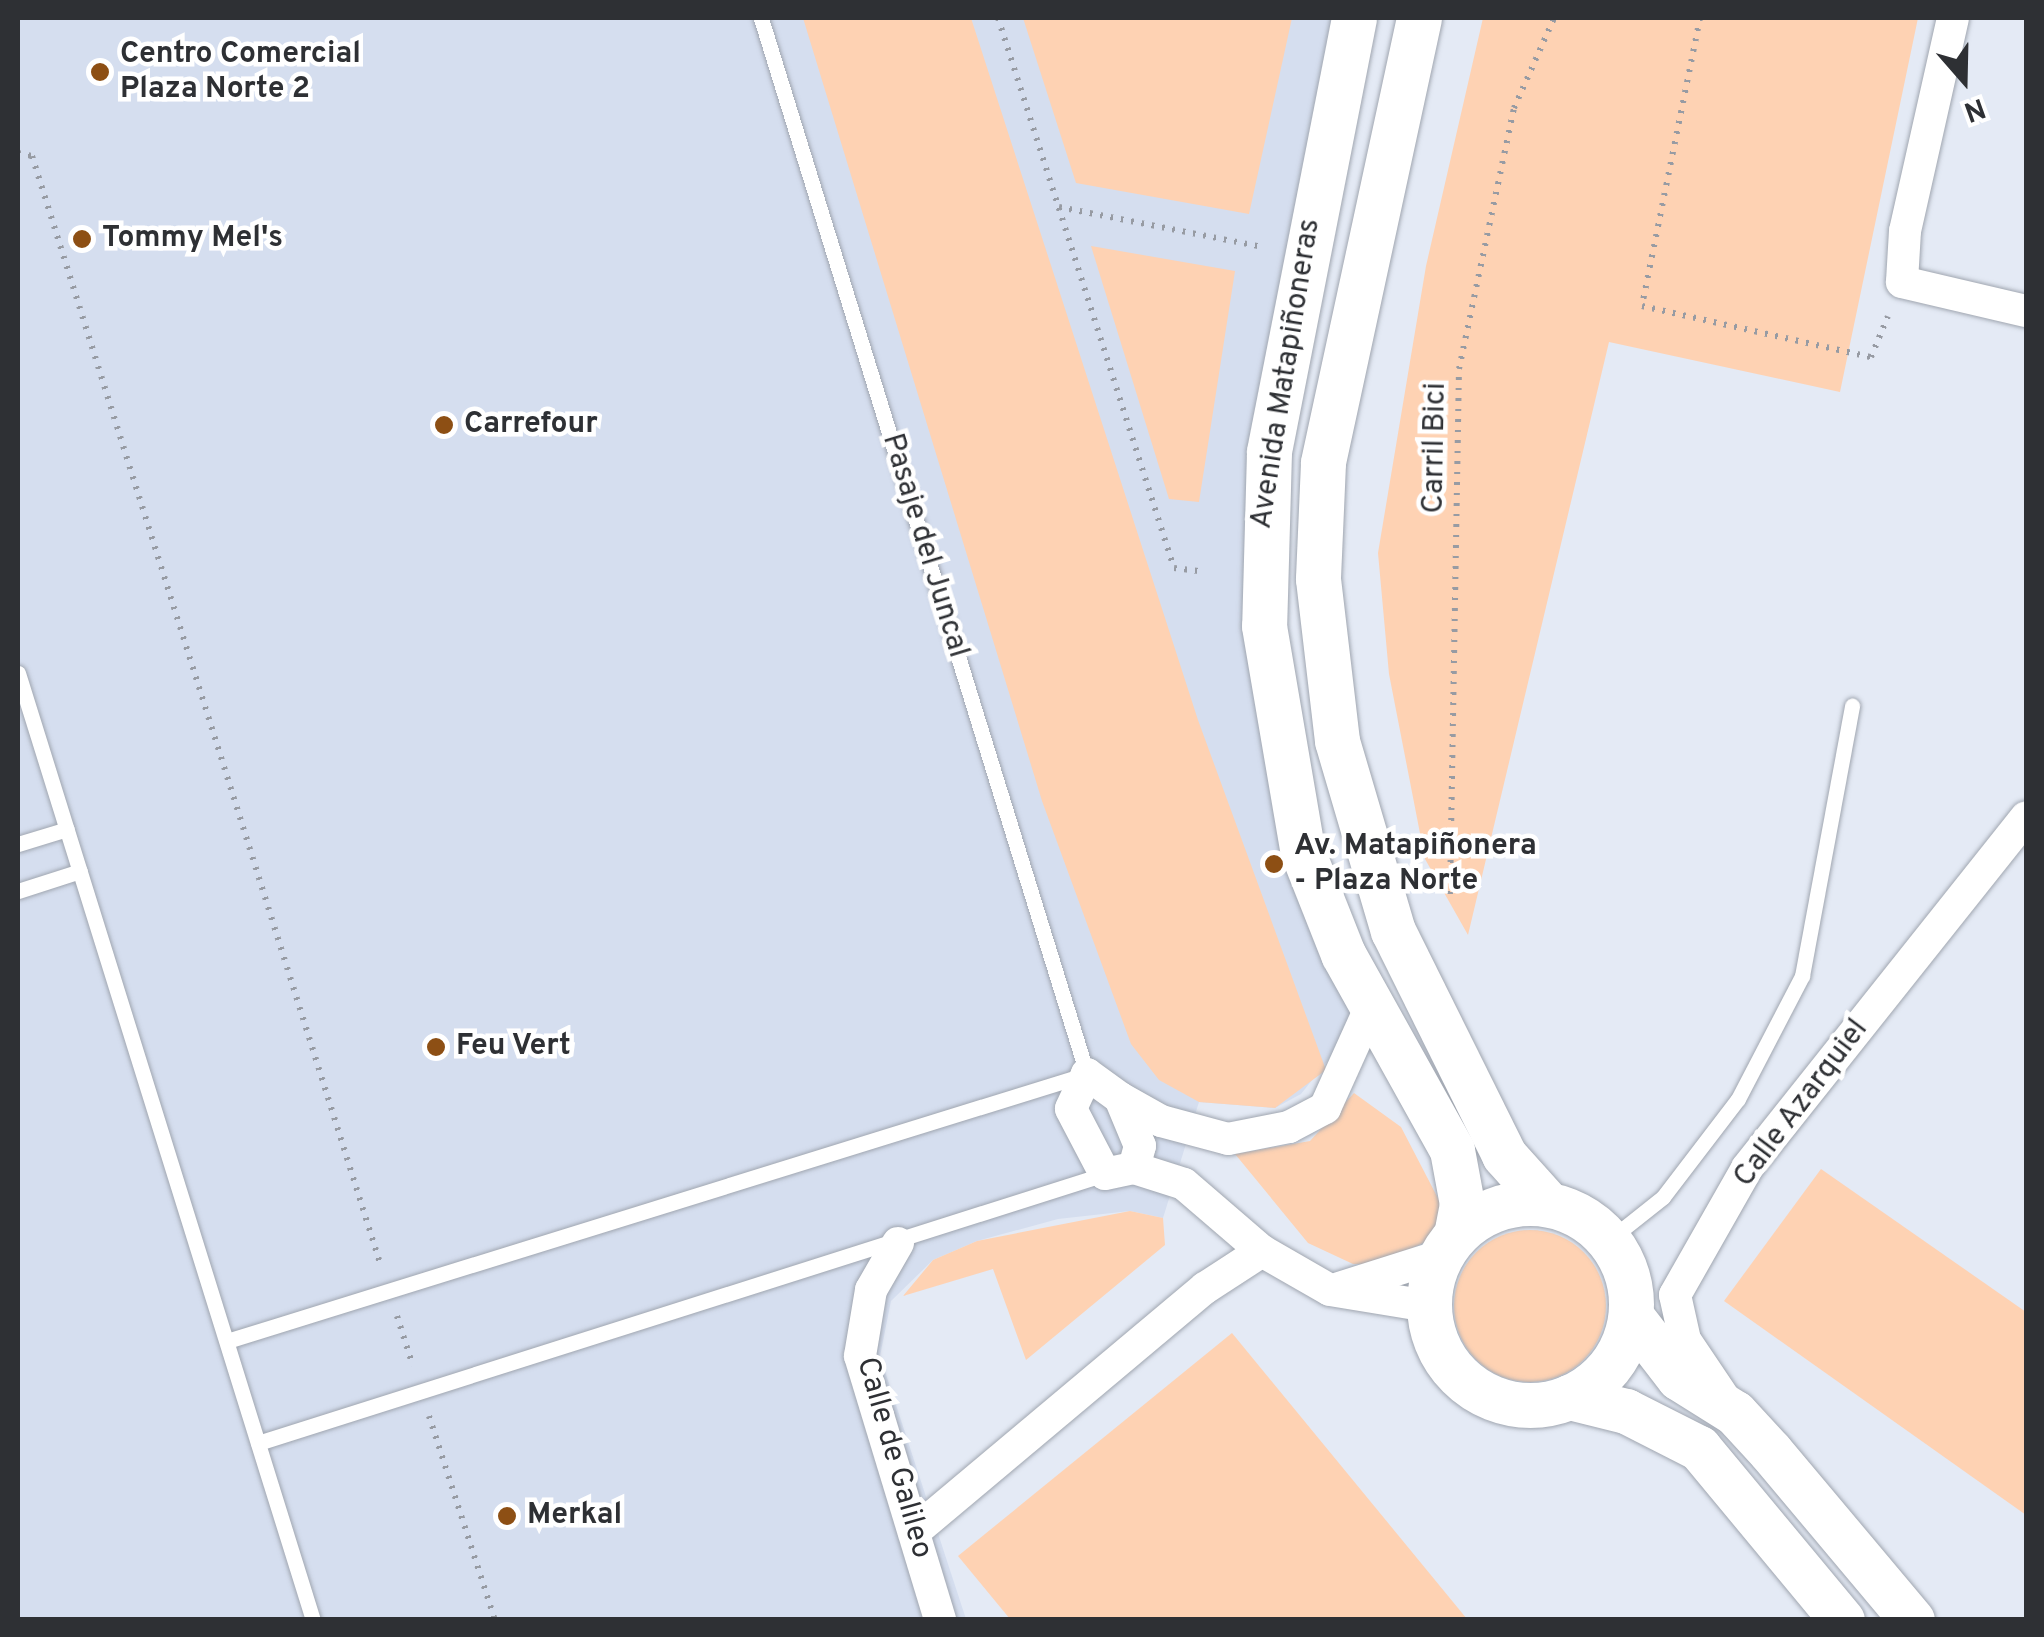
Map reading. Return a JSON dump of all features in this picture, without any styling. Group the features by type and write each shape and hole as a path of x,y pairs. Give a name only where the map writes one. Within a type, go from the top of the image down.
{"street":[{"name":"Avenida Matapiñoneras","path":"1354,18 1302,254 1261,534 1266,645 1298,834 1371,1006 1452,1150 1462,1204 1448,1245"},
{"name":"Avenida Matapiñoneras","path":"1419,18 1323,463 1318,579 1337,741 1393,931 1504,1156 1548,1204"},
{"path":"1953,18 1905,230 1902,282 2026,311"},
{"name":"Calle Azarquiel","path":"1734,1413 1685,1340 1674,1296 1747,1168 2026,817"},
{"path":"1371,1006 1326,1108 1289,1127 1228,1139 1160,1122 1088,1074 1071,1109 1119,1171 1184,1184 1262,1251 1330,1290 1428,1306"},
{"path":"1119,1171 1140,1146 1120,1098"},
{"path":"1330,1290 1448,1245 1514,1204 1548,1204 1609,1240 1631,1316 1679,1378 1734,1413 1912,1620"},
{"name":"Calle de Galileo","path":"898,1242 871,1290 860,1356 940,1620"},
{"path":"1448,1245 1428,1306 1434,1338 1474,1389 1505,1402 1569,1397 1626,1412 1699,1448 1842,1620"},
{"path":"914,1532 1262,1251"},
{"path":"1569,1397 1611,1364 1631,1316"}],"lane":[{"name":"Pasaje del Juncal","path":"762,18 1088,1074"},
{"path":"18,675 313,1620"},
{"path":"1609,1240 1663,1197 1738,1099 1802,976 1852,706"},
{"path":"18,844 67,828"},
{"path":"18,891 80,871"},
{"path":"227,1342 1088,1074"},
{"path":"258,1443 1119,1171"}],"path":[{"path":"998,18 1174,568 1205,572"},
{"name":"Carril Bici","path":"1450,894 1460,369 1514,108 1554,18"},
{"path":"1700,18 1642,306 1871,358 1902,282"},
{"path":"18,153 32,156 495,1620"},
{"path":"1059,207 1262,246"}],"shaded area":[{"path":"18,18 1354,18 1269,452 1281,760 1371,1006 1301,1094 1275,1108 1199,1102 1163,1218 1130,1211 1058,1219 977,1241 933,1260 891,1301 880,1356 966,1619 18,1619"},
{"path":"803,18 971,18 1198,720 1326,1070 1275,1108 1199,1102 1159,1080 1131,1044 1042,801"},
{"path":"1023,18 1292,18 1249,214 1076,183"},
{"path":"1483,18 1918,18 1840,392 1609,342 1468,935 1425,859 1389,674 1378,553 1426,266"},
{"path":"1091,246 1235,271 1199,502 1169,499"},
{"path":"1354,1093 1401,1127 1441,1204 1432,1239 1377,1264 1353,1264 1308,1243 1235,1154 1310,1141"},
{"path":"1821,1169 2026,1312 2026,1515 1724,1301"},
{"path":"1130,1211 1163,1218 1165,1245 1026,1360 993,1269 903,1296 933,1260 977,1241"},
{"path":"1530,1230 1559,1236 1583,1253 1600,1277 1606,1306 1600,1335 1583,1359 1559,1376 1530,1382 1501,1376 1477,1359 1460,1335 1454,1306 1460,1277 1477,1253 1501,1236"},
{"path":"1232,1333 1467,1619 1010,1619 958,1556"}],"place":[{"name":"Centro Comercial Plaza Norte 2","path":"100,72"},
{"name":"Tommy Mel's","path":"82,239"},
{"name":"Carrefour","path":"444,425"},
{"name":"Av. Matapiñonera - Plaza Norte","path":"1274,864"},
{"name":"Feu Vert","path":"436,1047"},
{"name":"Merkal","path":"507,1516"}]}
